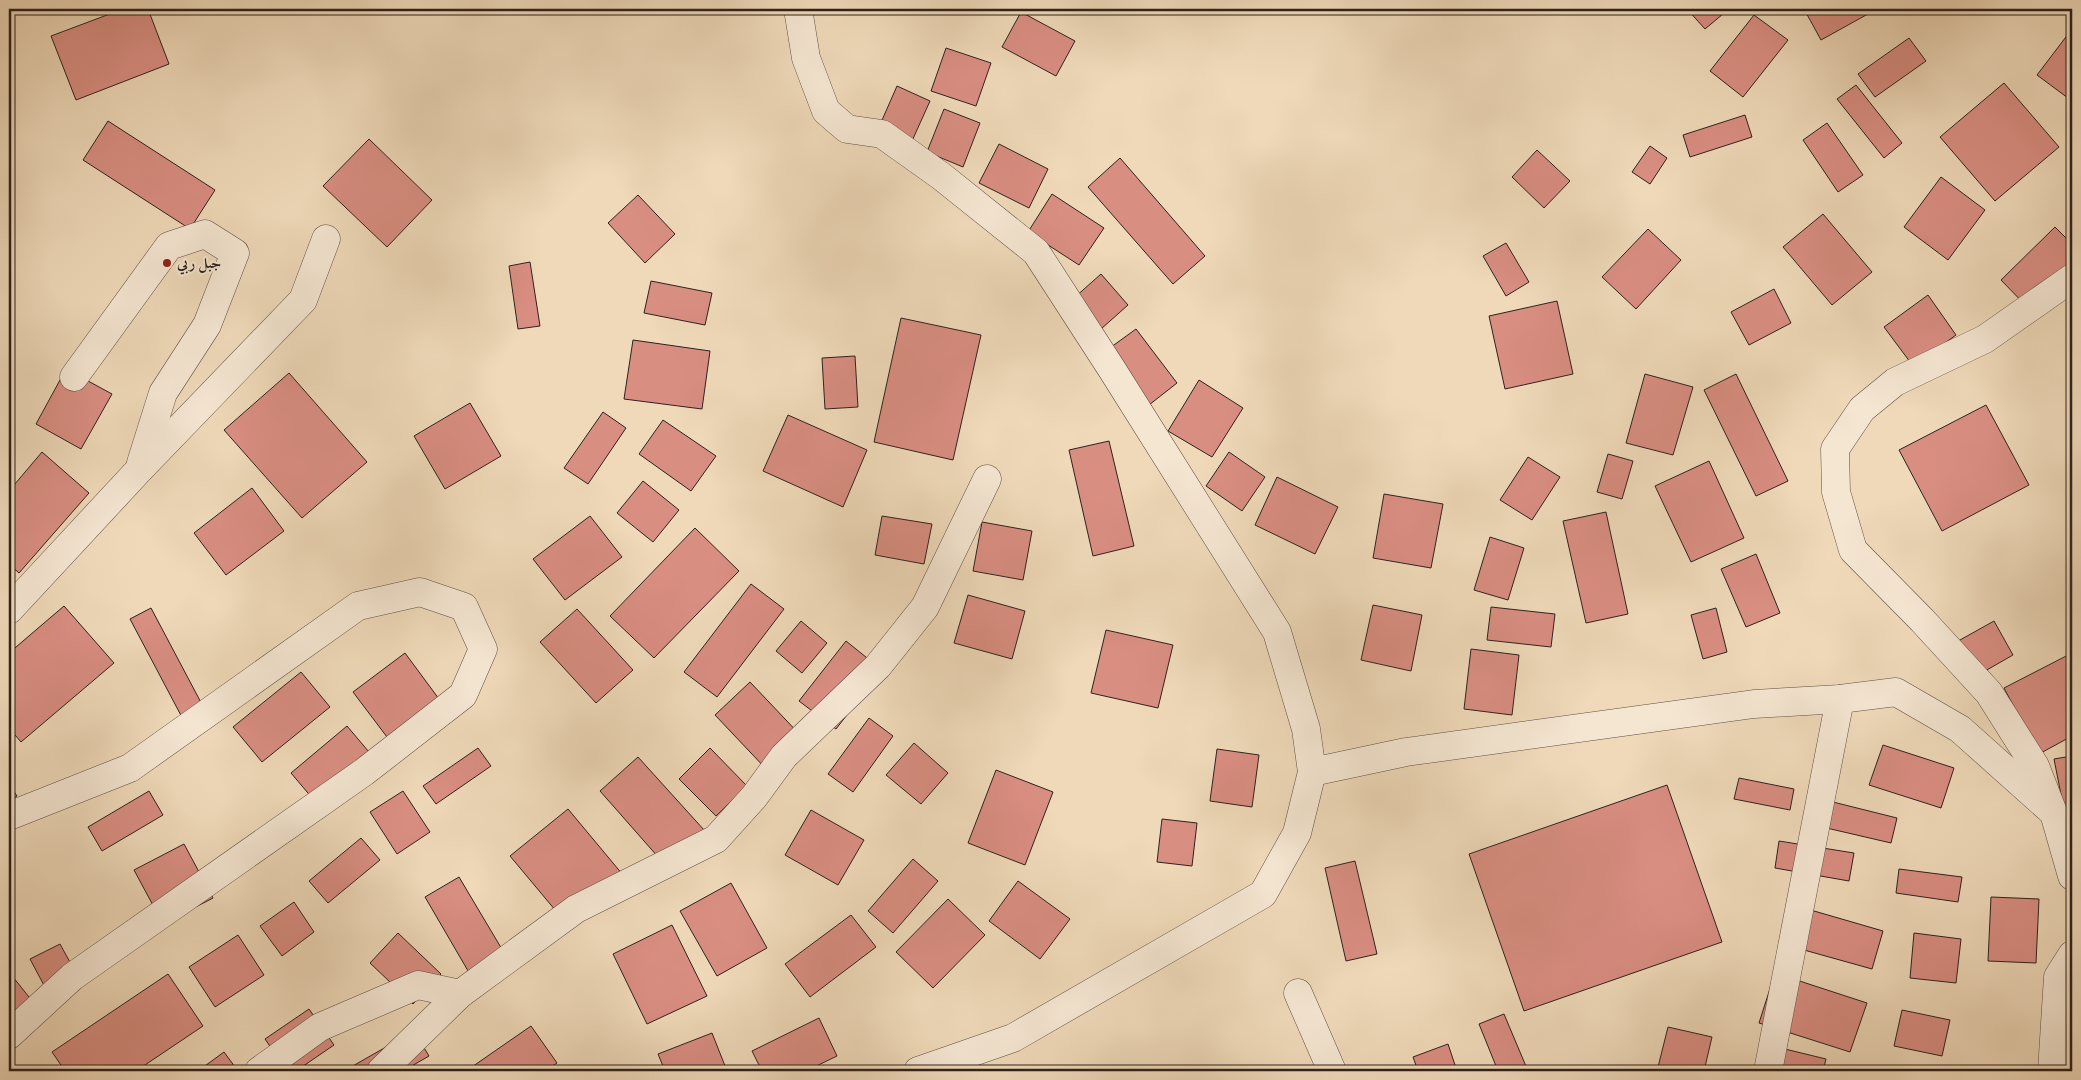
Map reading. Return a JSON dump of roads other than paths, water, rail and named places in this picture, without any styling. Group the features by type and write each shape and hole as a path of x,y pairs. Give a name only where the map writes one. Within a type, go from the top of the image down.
{"street":[{"path":"798,9 806,58 826,111 847,128 882,134 941,176 1036,252 1114,371 1277,632 1306,729 1312,772 1297,833 1263,894 1013,1038 918,1071"},
{"path":"74,377 169,246 205,234 235,253 208,324 163,393 139,470"},
{"path":"9,610 139,470 303,300 326,239"},
{"path":"2072,278 1985,339 1895,382 1862,409 1835,449 1836,492 1853,550 1922,620 1989,693 2035,766 2054,814 2072,876"},
{"path":"381,1071 460,994 576,909 716,839 754,797 784,756 878,666 925,607 986,479"},
{"path":"9,816 130,768 358,606 420,592 464,607 483,649 463,695 364,772 72,977 9,1035"},
{"path":"1312,772 1406,752 1754,704 1840,699 1896,692 1960,729 2054,814"},
{"path":"1768,1071 1840,699"},
{"path":"2052,1071 2058,977 2072,955"},
{"path":"259,1071 320,1027 418,985 460,994"},
{"path":"1298,993 1332,1071"}],"place":[{"name":"جبل ربي","path":"167,263"}]}
